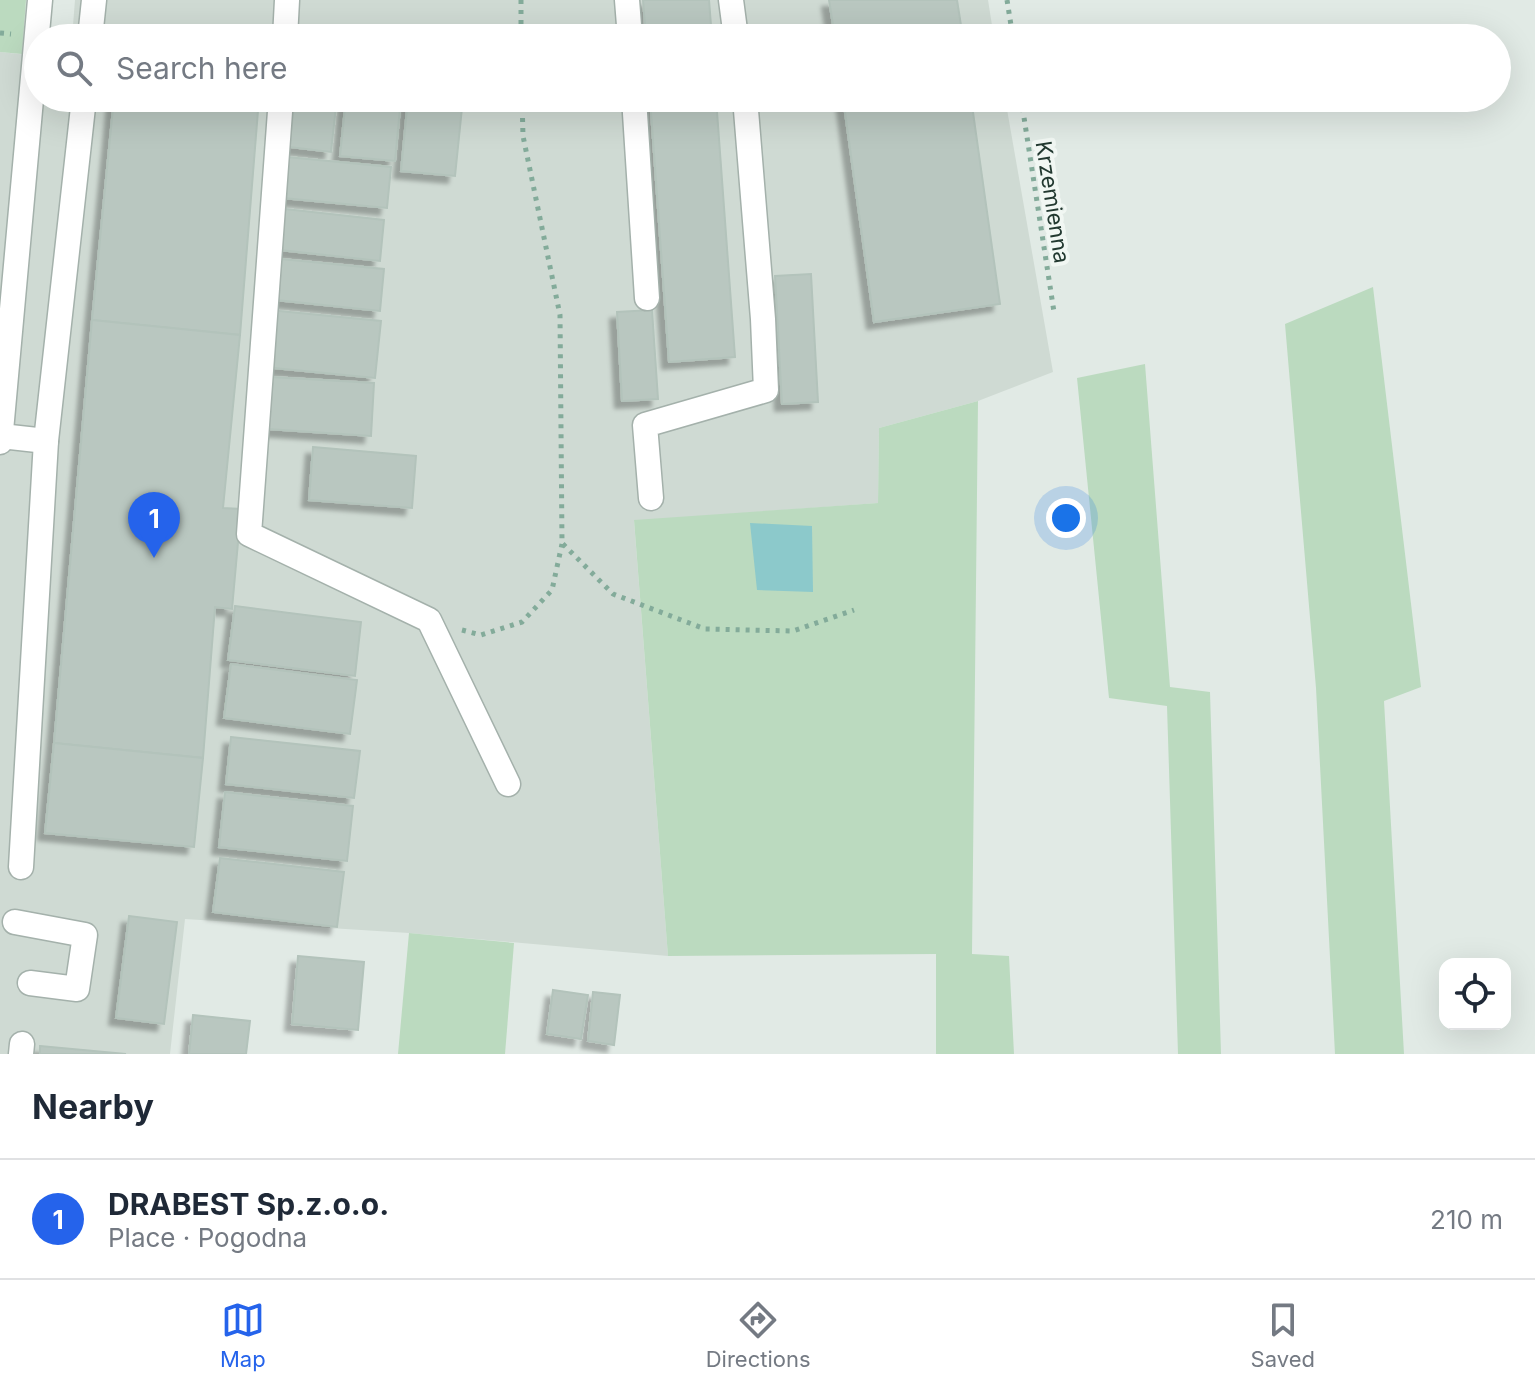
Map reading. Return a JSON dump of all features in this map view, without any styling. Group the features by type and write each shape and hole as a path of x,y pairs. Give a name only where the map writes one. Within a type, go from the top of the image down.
{"street":[{"path":"38,24 40,0"},
{"path":"91,24 94,0"},
{"path":"286,24 287,0"},
{"path":"627,0 629,24"},
{"path":"731,0 734,24"},
{"path":"30,112 0,439 46,441"},
{"path":"21,867 46,441 82,112"},
{"path":"280,112 249,534 429,620 508,784"},
{"path":"635,112 647,298"},
{"path":"651,498 645,425 766,390 746,112"},
{"path":"15,922 85,935 77,989 30,983"}],"path":[{"path":"521,0 521,24"},
{"path":"1007,0 1011,24"},
{"path":"429,620 481,635 522,622 552,590 562,543 560,315 523,136 522,112"},
{"name":"Krzemienna","path":"1023,112 1054,312"},
{"path":"562,543 613,594 705,629 793,631 854,610"}],"shaded area":[{"path":"75,0 988,0 992,24 73,24"},
{"path":"0,52 24,55 24,112 1007,112 1053,372 978,401 879,428 878,503 634,521 668,956 409,933 185,919 170,1054 0,1054"}],"green space":[{"path":"0,0 26,0 22,54 0,52"},
{"path":"1373,287 1421,687 1384,701 1404,1054 1335,1054 1316,688 1285,324"},
{"path":"1145,364 1170,687 1210,692 1221,1054 1178,1054 1167,706 1109,698 1077,378"},
{"path":"978,401 972,954 1009,956 1014,1054 936,1054 936,954 668,956 634,520 878,503 879,428"},
{"path":"409,933 514,943 505,1054 398,1054"}],"water":[{"path":"750,523 812,526 813,592 757,590"}],"building":[{"path":"643,0 709,0 711,24 645,24"},
{"path":"829,0 957,0 961,24 833,24"},
{"path":"113,112 258,112 240,335 92,320"},
{"path":"293,112 335,112 331,152 289,147"},
{"path":"345,112 400,112 395,161 340,156"},
{"path":"407,112 462,112 455,176 401,171"},
{"path":"651,112 717,112 735,357 669,362"},
{"path":"845,112 973,112 1000,304 874,322"},
{"path":"287,157 391,167 387,208 283,198"},
{"path":"285,209 384,220 380,261 280,250"},
{"path":"281,259 384,269 380,311 276,300"},
{"path":"811,274 818,402 782,404 775,276"},
{"path":"269,310 381,321 375,378 264,367"},
{"path":"652,310 658,399 622,401 617,312"},
{"path":"92,320 240,335 223,508 241,509 232,609 215,607 203,758 54,743"},
{"path":"271,377 374,383 371,436 268,429"},
{"path":"313,447 416,456 412,508 309,500"},
{"path":"235,606 361,622 355,676 228,660"},
{"path":"231,664 357,680 350,734 224,718"},
{"path":"231,737 360,751 354,798 226,784"},
{"path":"54,743 203,758 194,847 45,833"},
{"path":"225,792 353,806 347,861 219,847"},
{"path":"220,858 344,872 337,927 213,912"},
{"path":"129,916 177,922 164,1024 116,1018"},
{"path":"298,956 364,962 358,1030 292,1024"},
{"path":"553,990 588,995 581,1039 547,1034"},
{"path":"593,992 620,995 614,1045 588,1041"},
{"path":"193,1015 250,1021 246,1054 189,1054"},
{"path":"40,1046 126,1054 40,1054"}],"place":[{"name":"DRABEST Sp.z.o.o.","path":"154,558"}]}
